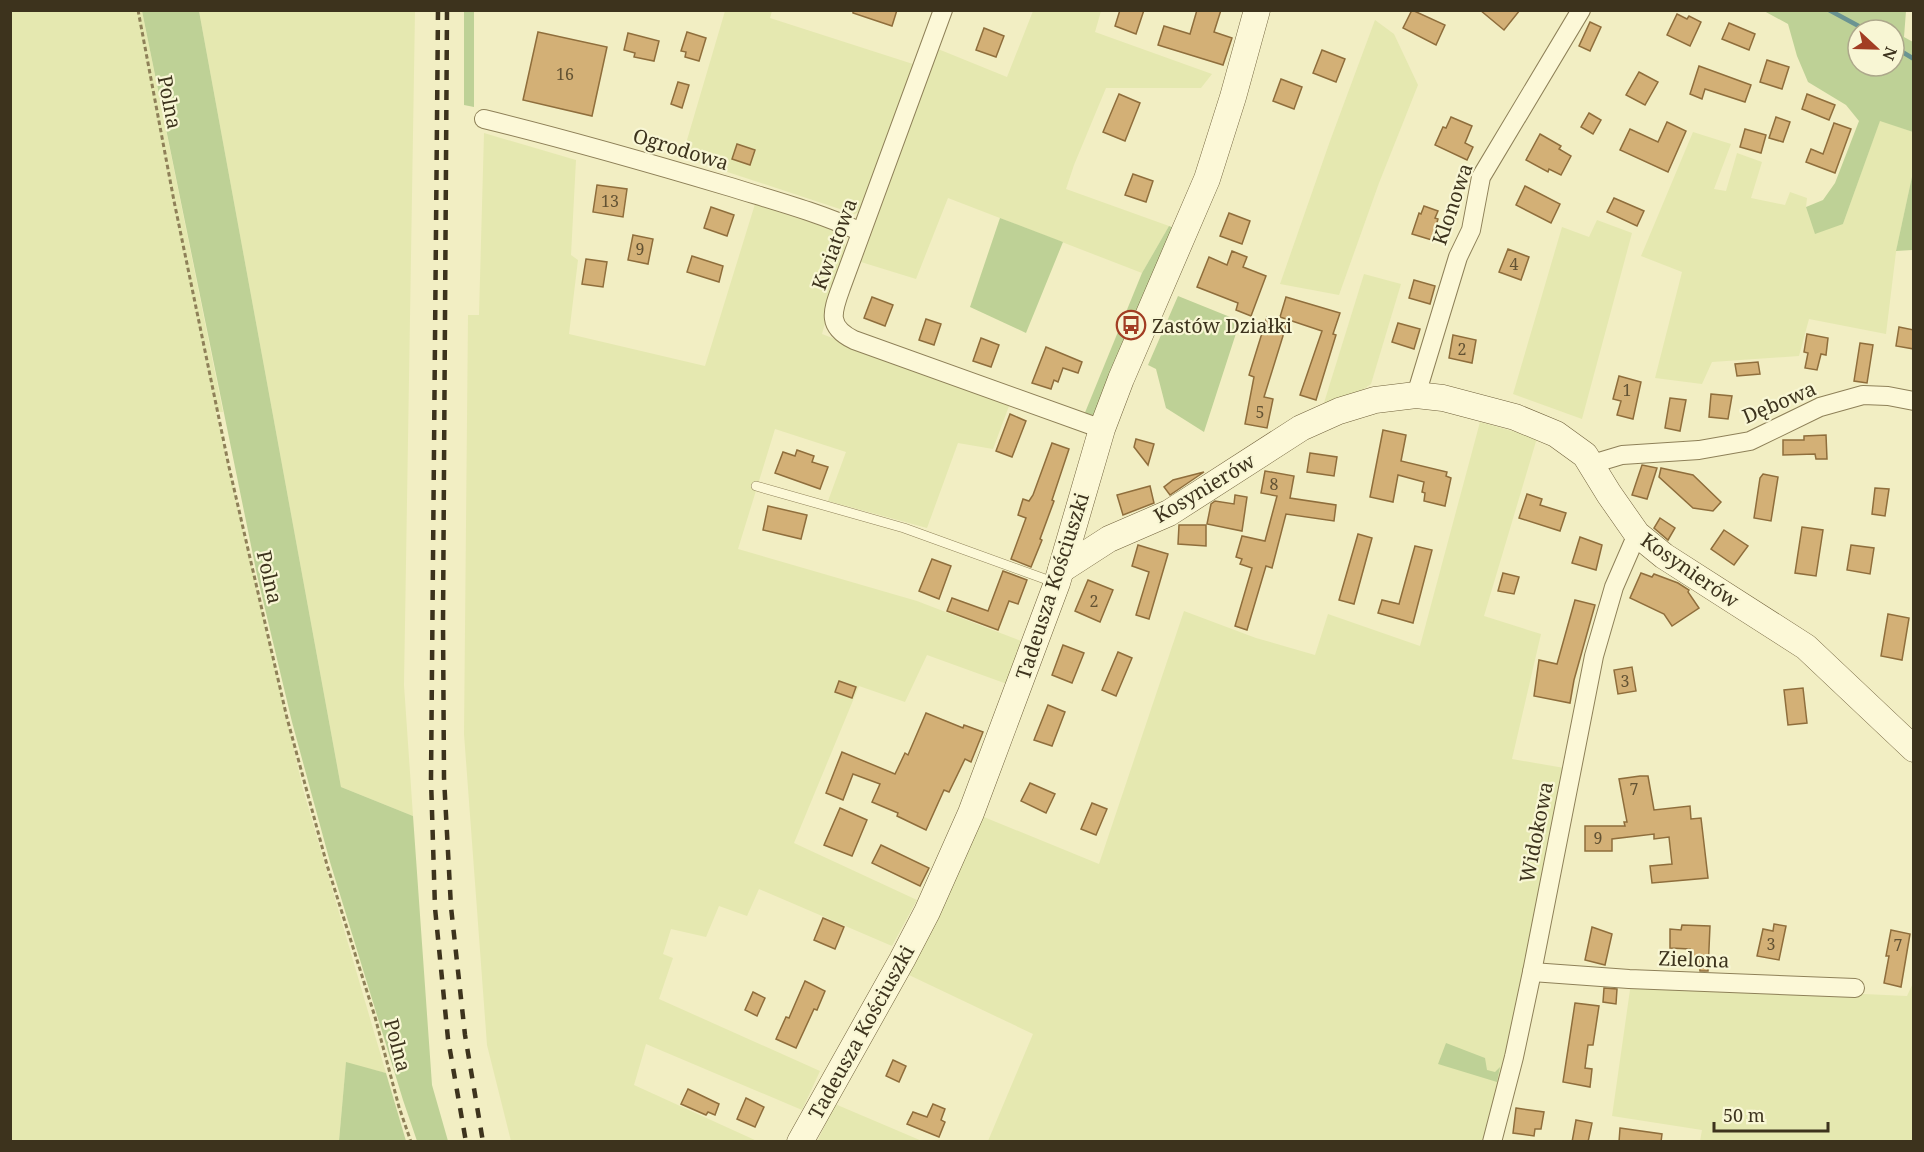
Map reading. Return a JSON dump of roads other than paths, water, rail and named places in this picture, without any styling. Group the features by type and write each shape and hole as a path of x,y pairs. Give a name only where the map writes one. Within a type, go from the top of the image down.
{"street":[{"name":"Kwiatowa","path":"943,10 877,194 861,232 834,310 834,321 842,333 854,340 1102,429"},
{"name":"Tadeusza Kościuszki","path":"800,1142 902,960 946,872 971,813 1059,576 1102,429 1140,331 1207,179 1257,10"},
{"name":"Klonowa","path":"1416,395 1458,257 1471,230 1481,177 1581,10"},
{"name":"Ogrodowa","path":"484,119 566,139 656,165 832,219 861,232"},
{"name":"Kosynierów","path":"1059,576 1109,539 1169,513 1301,428 1339,411 1376,400 1416,395 1443,398 1515,417 1556,434 1586,455 1609,494 1637,534 1664,556 1806,647 1914,749"},
{"name":"Dębowa","path":"1592,464 1622,455 1700,450 1750,441 1820,407 1863,395 1888,396 1914,401"},
{"path":"1076,519 1109,539"},
{"name":"Widokowa","path":"1492,1142 1514,1057 1532,972 1594,656 1614,587 1637,534"},
{"name":"Zielona","path":"1532,972 1629,979 1855,988"}],"lane":[{"path":"756,486 904,528 1059,576"}],"waterway":[{"path":"1829,10 1846,19"},
{"path":"1906,54 1914,59"}],"railway":[{"path":"438,10 431,779 435,908 448,1039 466,1142"},
{"path":"447,10 444,778 451,907 465,1035 483,1142"}],"place":[{"name":"Zastów Działki","path":"1131,325"}]}
